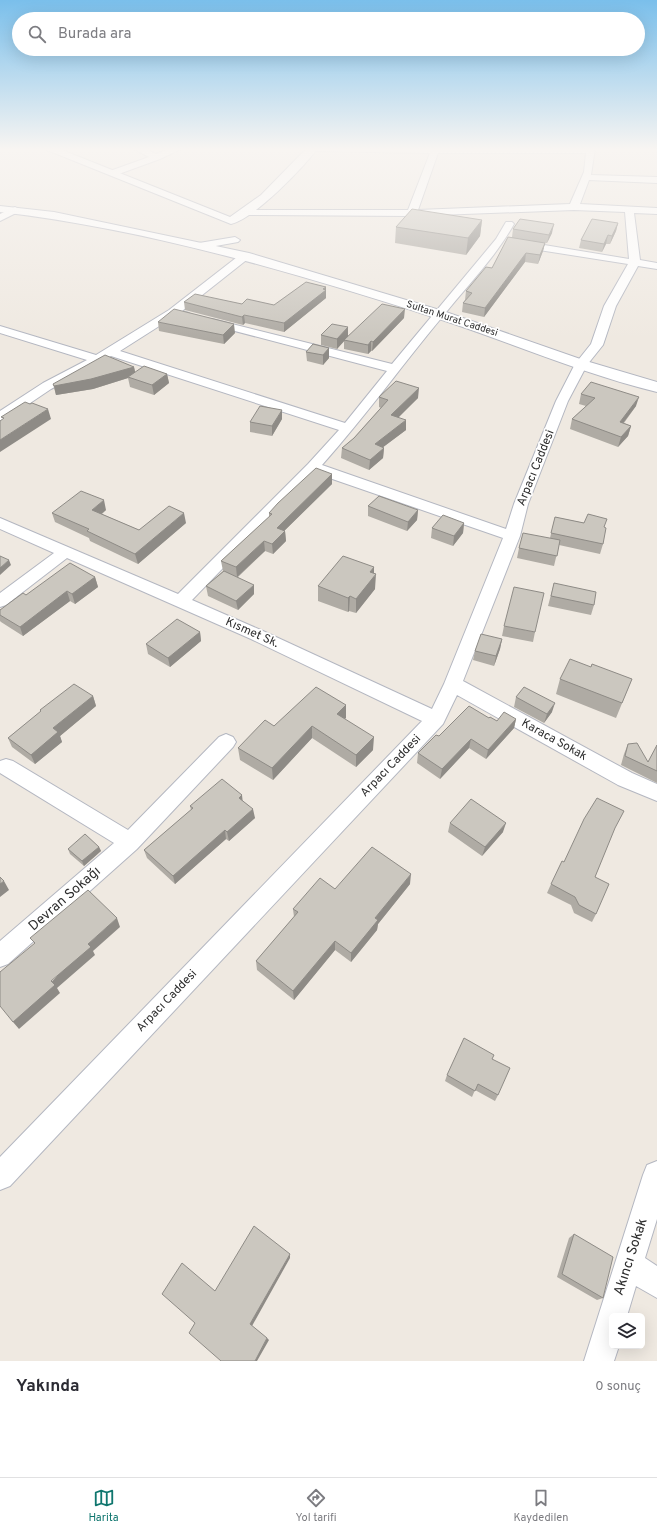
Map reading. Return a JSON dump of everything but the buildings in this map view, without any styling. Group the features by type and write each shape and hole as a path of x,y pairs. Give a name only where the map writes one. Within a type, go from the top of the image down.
{"street":[{"path":"0,218 12,212"},
{"path":"24,212 90,222 199,246 235,240"},
{"path":"208,212 231,221 247,213 452,212"},
{"path":"629,212 636,262"},
{"path":"0,417 48,386 110,352 173,312 245,256 235,240 231,221"},
{"path":"182,601 313,467 348,428 438,314 500,240 509,224"},
{"path":"500,240 657,266"},
{"name":"Sultan Murat Caddesi","path":"199,246 245,256 438,314 581,364 657,387"},
{"name":"Arpacı Caddesi","path":"0,1176 436,718 453,684 512,536 521,504 562,401 581,364 597,345 610,306 636,262"},
{"path":"173,312 395,369"},
{"path":"0,329 97,359"},
{"path":"110,352 348,428"},
{"path":"313,467 512,536"},
{"name":"Kısmet Sk.","path":"0,523 182,601 436,718"},
{"path":"0,601 65,552"},
{"name":"Karaca Sokak","path":"453,684 625,779 657,793"},
{"name":"Devran Sokağı","path":"0,956 130,842 226,742"},
{"path":"6,767 130,842"},
{"name":"Akıncı Sokak","path":"613,1313 657,1175"},
{"path":"628,1264 657,1283"},
{"name":"Akıncı Sokak","path":"599,1361 609,1327"}]}
